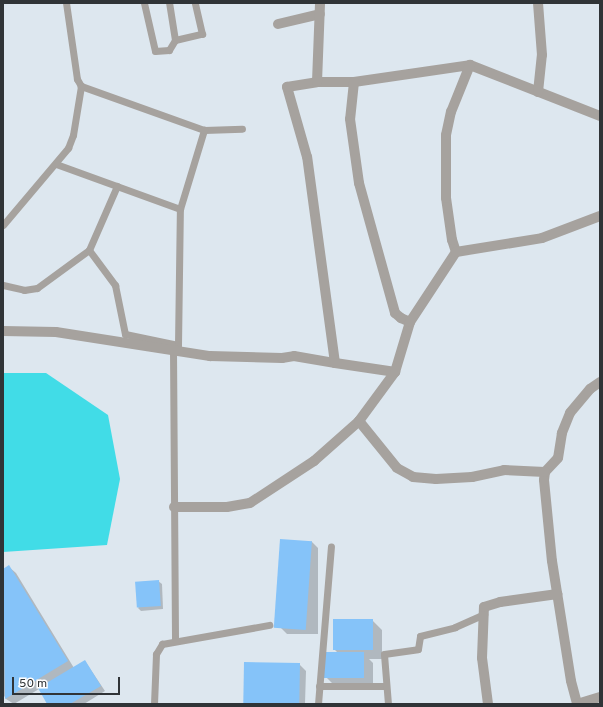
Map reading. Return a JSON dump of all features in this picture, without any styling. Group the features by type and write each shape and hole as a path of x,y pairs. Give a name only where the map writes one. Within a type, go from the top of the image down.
{"street":[{"path":"317,82 320,3"},
{"path":"538,3 542,55 538,92"},
{"path":"278,24 320,14"},
{"path":"456,252 452,240 446,198 446,135 451,112 470,65"},
{"path":"335,363 308,157 287,87 317,82 354,82 470,65 600,116"},
{"path":"354,82 350,119 358,183 396,312 401,318 410,322"},
{"path":"174,508 227,507 250,503 314,461 360,421 395,372 410,322 456,252 542,238 600,216"},
{"path":"3,331 56,332 210,356 282,358 294,356 395,372"},
{"path":"600,382 583,396 570,413 562,433 558,458 546,472 544,480 566,658 577,704 600,697"},
{"path":"360,421 397,468 412,477 436,479 472,477 504,470 546,472"},
{"path":"488,704 482,658 484,607 500,602 557,594"}],"lane":[{"path":"3,225 56,164 72,142 81,86 77,79 66,3"},
{"path":"144,3 155,51 169,50 175,40 169,3"},
{"path":"175,40 202,34 195,3"},
{"path":"81,86 204,130 242,129"},
{"path":"89,250 115,285 125,334 178,345 180,210 204,130"},
{"path":"56,164 180,210"},
{"path":"3,285 24,290 37,288 89,250 117,186"},
{"path":"173,350 175,640"},
{"path":"318,704 331,547"},
{"path":"388,704 384,654 418,649 420,636 456,627 484,614"},
{"path":"154,704 156,654 162,644 175,640 269,625"},
{"path":"319,686 386,686"}],"water":[{"path":"3,373 46,373 108,415 120,479 107,545 3,552"}],"building":[{"path":"280,539 312,541 306,630 274,628"},
{"path":"9,565 68,661 5,699 3,569"},
{"path":"159,580 161,606 137,608 135,582"},
{"path":"333,619 373,619 373,650 333,650"},
{"path":"324,652 364,652 364,678 324,678"},
{"path":"85,660 101,686 70,704 47,704 38,688"},
{"path":"244,662 300,663 299,704 243,704"}]}
